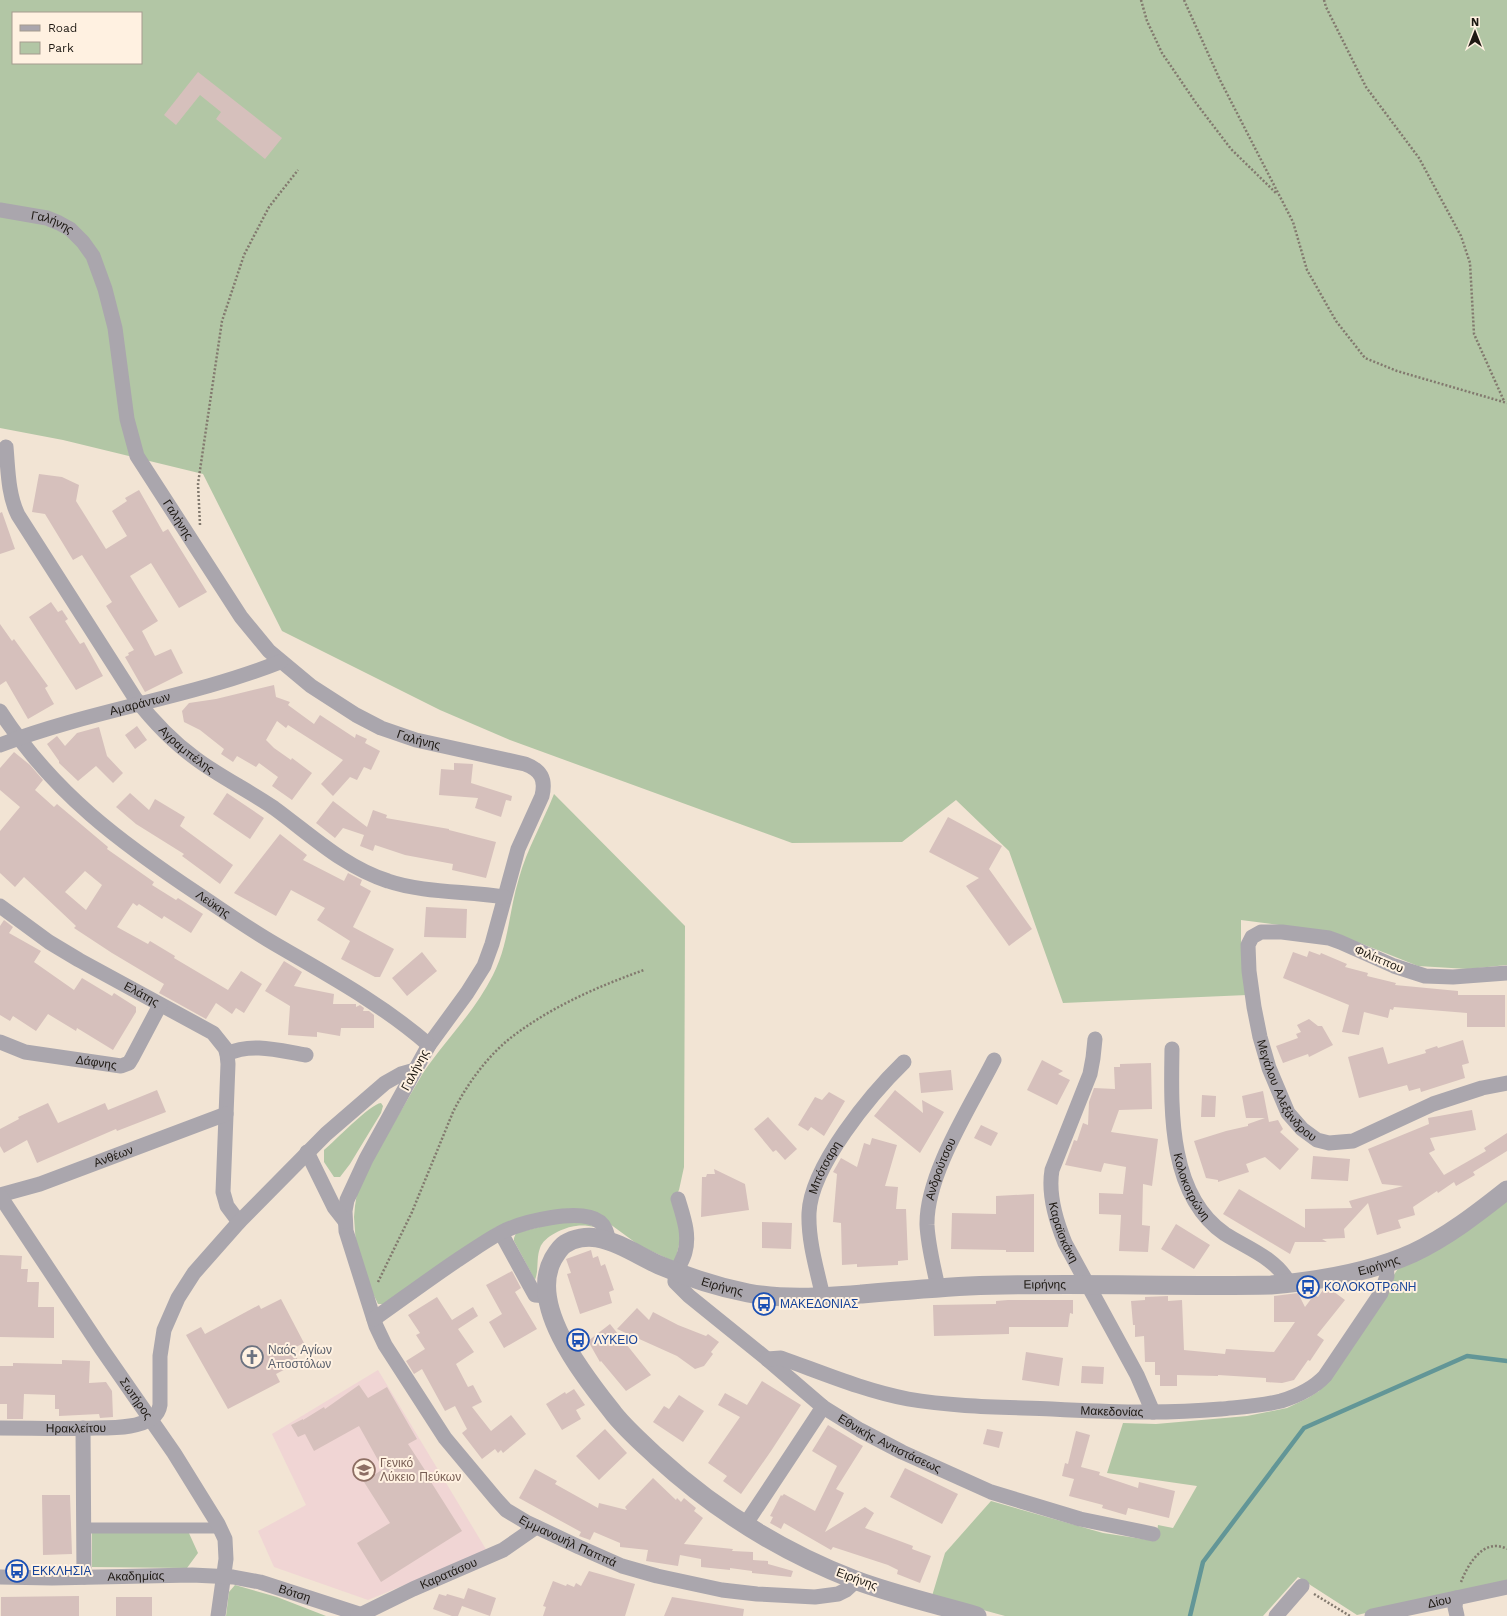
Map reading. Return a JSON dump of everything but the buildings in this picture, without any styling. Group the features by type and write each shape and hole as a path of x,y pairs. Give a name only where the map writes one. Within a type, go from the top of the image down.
{"street":[{"name":"Γαλήνης","path":"0,210 47,218 59,223 70,229 83,242 93,256 104,289 114,328 125,409 134,448 144,468 250,629 280,662 311,686 356,715 381,728 416,740 525,764 539,771 543,779 542,794 518,849 490,952 481,972 429,1044 373,1146 347,1200 345,1221 352,1250 374,1319"},
{"name":"Αγραμπέλης","path":"6,447 10,489 14,507 18,515 119,675 140,705 179,745 195,758 264,801 319,844 360,869 381,879 403,885 504,896"},
{"name":"Αμαράντων","path":"0,745 60,724 140,705 217,684 280,662"},
{"path":"0,711 18,738"},
{"name":"Λεύκης","path":"18,738 37,763 67,793 96,820 136,852 247,926 377,1005 429,1044"},
{"name":"Ελάτης","path":"0,906 49,942 160,1005 213,1033 222,1042 227,1054"},
{"name":"Φιλίππου","path":"1254,935 1264,931 1275,931 1329,938 1394,966 1425,976 1453,977 1507,973"},
{"name":"Μεγάλου Αλεξάνδρου","path":"1254,935 1248,945 1249,971 1256,1021 1265,1056 1286,1109 1296,1122 1314,1138 1329,1143 1353,1141 1433,1104 1482,1088 1507,1083"},
{"name":"Δάφνης","path":"0,1042 25,1052 121,1066 129,1063 160,1005"},
{"name":"Καραϊσκάκη","path":"1094,1040 1091,1069 1056,1158 1051,1178 1054,1209 1059,1228 1087,1285 1137,1375 1153,1412"},
{"path":"239,1222 227,1206 223,1192 227,1054 237,1049 245,1048 267,1049 306,1055"},
{"name":"Κολοκοτρώνη","path":"1172,1049 1172,1112 1175,1139 1182,1171 1193,1197 1203,1213 1215,1226 1266,1259 1284,1275 1289,1283"},
{"name":"Ανδρούτσου","path":"938,1288 927,1230 930,1200 936,1176 946,1154 994,1060"},
{"name":"Μπότσαρη","path":"823,1297 810,1230 810,1206 814,1187 833,1152 865,1105 904,1062"},
{"path":"150,1419 157,1414 160,1408 160,1349 164,1330 178,1298 194,1273 239,1222 307,1152 386,1083 401,1074 415,1070"},
{"name":"Ανθέων","path":"0,1196 40,1184 226,1114"},
{"path":"307,1152 334,1208 345,1221"},
{"name":"Ειρήνης","path":"977,1616 919,1600 857,1580 800,1556 722,1511 656,1456 622,1423 588,1380 566,1346 552,1314 547,1285 548,1269 554,1256 564,1244 586,1237 609,1241 660,1266 677,1272 728,1288 758,1295 790,1298 994,1285 1232,1286 1289,1283 1343,1274 1386,1263 1413,1253 1448,1233 1507,1190"},
{"name":"Σωτήρος","path":"0,1196 211,1510 220,1528 226,1548 224,1576 218,1616"},
{"path":"677,1272 684,1257 687,1241 686,1227 678,1199"},
{"path":"374,1319 445,1269 500,1233 541,1220 564,1216 576,1216 590,1218 600,1222 605,1228 609,1241"},
{"path":"500,1233 536,1296 548,1296"},
{"name":"Μακεδονίας","path":"767,1359 782,1358 884,1393 928,1402 1093,1412 1204,1410 1261,1405 1292,1397 1314,1386 1328,1371 1383,1291 1387,1276 1386,1263"},
{"name":"Εθνικής Αντιστάσεως","path":"677,1272 674,1280 681,1289 823,1407 845,1422 878,1440 991,1492 1080,1519 1153,1534"},
{"name":"Εμμανουήλ Παππά","path":"374,1319 385,1345 445,1438 472,1472 506,1510 536,1527 622,1566 657,1576 722,1590 785,1596 822,1597 842,1592 857,1580"},
{"path":"745,1525 823,1407"},
{"name":"Ηρακλείτου","path":"0,1428 126,1427 150,1419"},
{"path":"83,1428 84,1577"},
{"name":"Καρατάσου","path":"361,1616 413,1588 503,1550 536,1527"},
{"path":"84,1528 220,1528"},
{"name":"Βότση","path":"224,1576 260,1582 361,1616"},
{"name":"Ακαδημίας","path":"0,1577 224,1576"},
{"path":"1276,1616 1302,1586"},
{"name":"Δίου","path":"1372,1616 1507,1587"},
{"path":"1456,1598 1455,1604 1457,1616"}],"path":[{"path":"1141,0 1147,21 1162,53 1196,103 1232,149 1279,196"},
{"path":"1184,0 1220,80 1293,222 1307,270 1336,321 1365,358 1397,371 1506,402"},
{"path":"1324,0 1366,87 1420,158 1461,236 1470,263 1474,334 1506,402"},
{"path":"201,554 198,484 222,321 244,255 269,206 298,170"},
{"path":"367,1300 384,1270 412,1212 452,1112 476,1075 512,1036 585,994 644,970"},
{"path":"1456,1598 1466,1571 1478,1554 1486,1548 1493,1546 1499,1546 1507,1549"},
{"path":"1302,1586 1350,1616"}],"shaded area":[{"name":"Γενικό Λύκειο Πεύκων","path":"378,1370 487,1551 368,1600 274,1567 258,1531 306,1505 272,1434"}],"green space":[{"path":"0,0 1507,0 1507,965 1468,969 1418,966 1360,943 1279,925 1241,920 1241,947 1247,995 1063,1003 1009,851 956,800 902,842 792,843 510,740 440,710 282,631 203,474 63,440 0,428"},
{"path":"554,794 685,926 684,1167 679,1190 675,1197 682,1232 675,1262 640,1246 599,1216 496,1227 383,1304 378,1304 368,1283 356,1245 354,1217 357,1193 375,1155 423,1073 469,1014 493,975 506,939 522,867"},
{"path":"381,1103 383,1106 381,1113 350,1164 340,1177 334,1177 324,1162 324,1150 361,1116"},
{"path":"1507,1200 1507,1581 1357,1615 1298,1577 1263,1616 1005,1616 932,1596 945,1553 991,1501 1103,1533 1156,1541 1158,1525 1173,1528 1197,1486 1107,1473 1123,1423 1156,1424 1247,1416 1287,1408 1308,1398 1319,1391 1399,1267"},
{"path":"581,1221 595,1227 581,1226 566,1228 550,1236 542,1244 538,1256 535,1280 514,1241 516,1233 559,1222"},
{"path":"92,1531 188,1531 198,1553 187,1568 92,1567"},
{"path":"235,1585 277,1597 326,1616 226,1616 229,1592"}],"waterway":[{"path":"1190,1616 1203,1562 1304,1428 1467,1356 1507,1361"}],"place":[{"name":"ΚΟΛΟΚΟΤΡΩΝΗ","path":"1308,1287"},
{"name":"ΜΑΚΕΔΟΝΙΑΣ","path":"764,1304"},
{"name":"ΛΥΚΕΙΟ","path":"578,1340"},
{"name":"Ναός Αγίων Αποστόλων","path":"252,1357"},
{"name":"Γενικό Λύκειο Πεύκων","path":"364,1470"},
{"name":"ΕΚΚΛΗΣΙΑ","path":"17,1571"}]}
